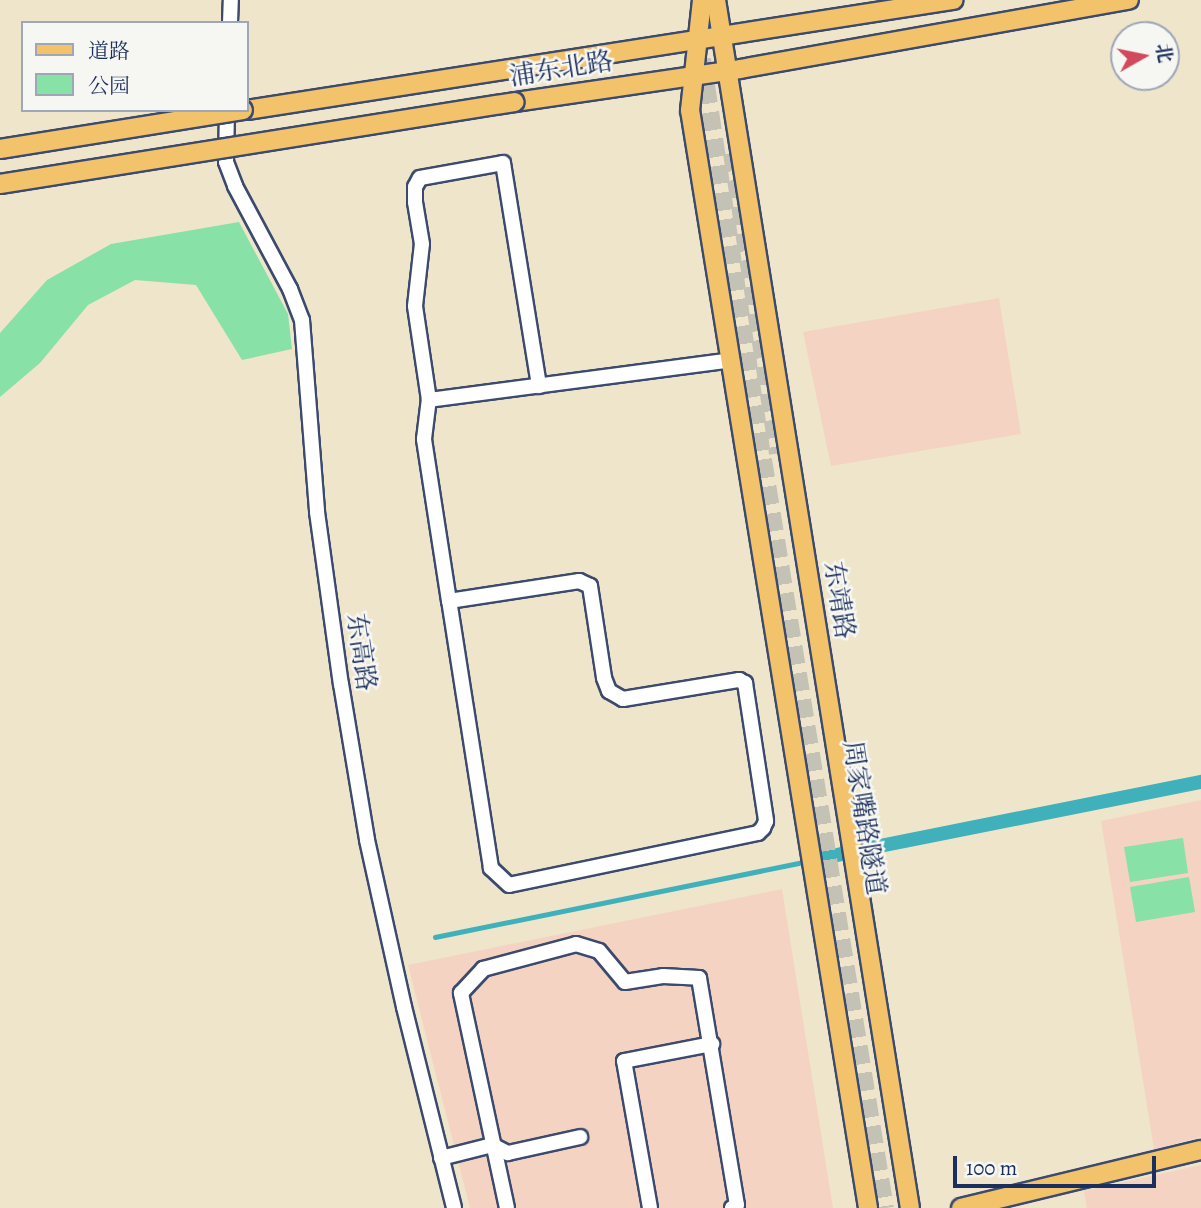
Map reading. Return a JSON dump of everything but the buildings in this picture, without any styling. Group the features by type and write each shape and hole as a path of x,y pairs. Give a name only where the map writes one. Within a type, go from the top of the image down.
{"main road":[{"path":"702,0 690,110 868,1208"},
{"name":"东靖路","path":"716,0 910,1208"},
{"name":"浦东北路","path":"248,110 953,0"},
{"name":"浦东北路","path":"0,184 515,102 729,71 1129,0"},
{"name":"浦东北路","path":"0,149 232,112"},
{"name":"周家嘴路隧道","path":"778,454 846,874 906,1189"},
{"path":"961,1208 1201,1150"}],"street":[{"path":"230,21 231,0"},
{"name":"东高路","path":"227,112 226,162 235,186 290,289 302,320 317,512 341,684 390,947 454,1208"},
{"path":"449,601 579,581 590,586 604,678 609,691 623,699 739,680 745,683 766,821 764,828 758,833 509,885 491,868 449,601 424,439 429,400 415,306 422,244 415,187 420,178 503,163 539,386"},
{"path":"429,400 731,360"},
{"path":"507,1208 461,993 483,970 576,944 599,951 625,982 663,976 699,978 737,1205 732,1208"},
{"path":"650,1208 624,1061 712,1044"},
{"path":"441,1158 492,1145 508,1153 580,1137"}],"shaded area":[{"path":"999,298 1021,434 831,466 803,332"},
{"path":"1201,800 1201,1137 1154,1149 1101,821"},
{"path":"782,889 833,1208 470,1208 408,965"},
{"path":"1201,1165 1201,1208 1087,1208 1084,1191"}],"green space":[{"path":"239,222 288,314 292,349 242,360 196,285 135,280 88,305 40,363 0,397 0,333 47,280 111,244"},
{"path":"1183,838 1188,873 1130,882 1124,847"},
{"path":"1189,877 1195,912 1136,922 1130,887"}],"waterway":[{"path":"860,850 1201,782"},
{"path":"820,859 845,853"},
{"path":"435,937 804,862"}],"tunnel":[{"path":"702,59 763,460 885,1208"},
{"path":"732,153 778,454"}]}
